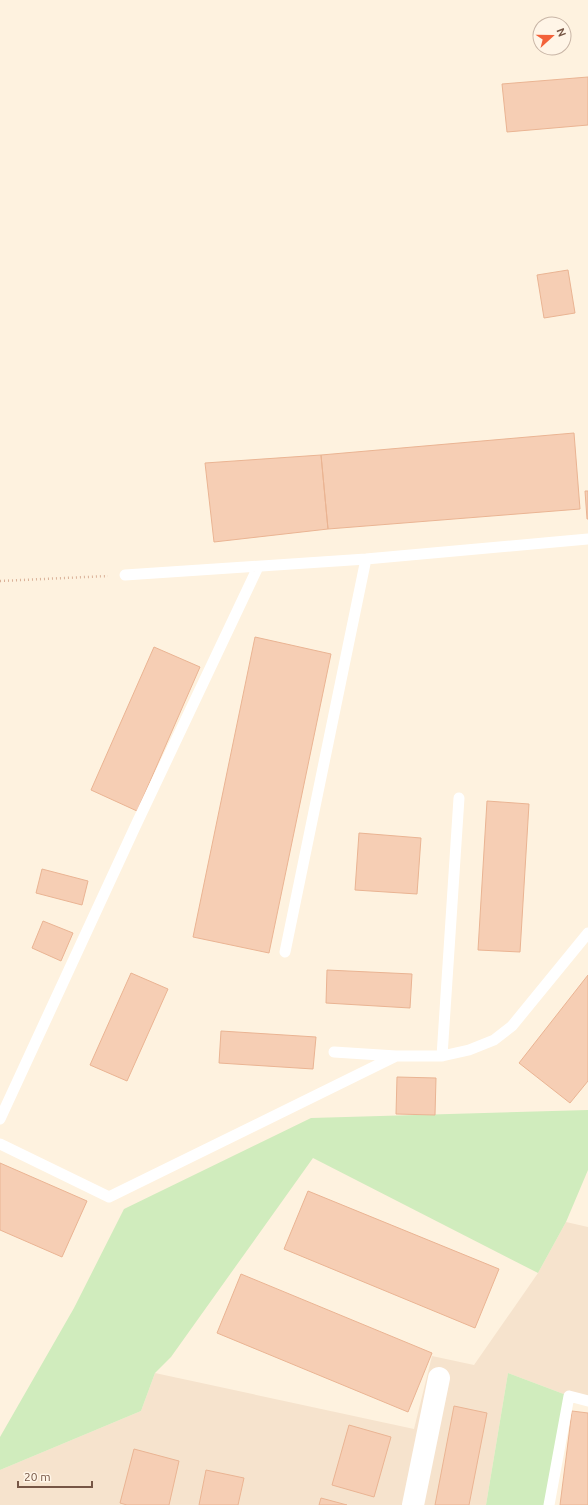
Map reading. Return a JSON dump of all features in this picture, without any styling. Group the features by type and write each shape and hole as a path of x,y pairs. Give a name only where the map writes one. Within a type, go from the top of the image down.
{"street":[{"path":"413,1505 439,1378"}],"lane":[{"path":"125,575 366,560 588,539"},
{"path":"285,952 366,560"},
{"path":"0,1119 258,566"},
{"path":"442,1056 459,798"},
{"path":"334,1052 396,1056 442,1056 469,1050 494,1040 512,1026 588,933"},
{"path":"0,1144 108,1197 396,1056"},
{"path":"549,1505 569,1396 588,1401"}],"path":[{"path":"0,581 125,575"}],"shaded area":[{"path":"566,1222 588,1227 588,1401 569,1396 508,1373 486,1505 0,1505 0,1470 141,1411 155,1373 414,1429 432,1356 474,1365 538,1273"}],"green space":[{"path":"588,1110 588,1170 566,1222 538,1273 313,1158 171,1357 155,1373 141,1411 0,1470 0,1437 74,1308 124,1209 311,1118"},
{"path":"508,1373 569,1396 549,1505 486,1505"}],"building":[{"path":"588,77 588,125 507,132 502,84"},
{"path":"568,270 575,313 544,318 537,275"},
{"path":"574,433 580,509 328,529 321,455"},
{"path":"321,455 328,529 214,542 205,463"},
{"path":"585,491 588,491 588,519 587,519"},
{"path":"255,637 331,654 269,953 193,937"},
{"path":"154,647 200,667 137,811 91,790"},
{"path":"487,801 529,804 520,952 478,950"},
{"path":"359,833 421,838 417,894 355,890"},
{"path":"42,869 88,881 82,905 36,893"},
{"path":"43,921 73,933 61,961 32,948"},
{"path":"327,970 412,974 410,1008 326,1003"},
{"path":"131,973 168,989 127,1081 90,1065"},
{"path":"588,975 588,1081 570,1103 519,1063"},
{"path":"221,1031 316,1037 313,1069 219,1063"},
{"path":"397,1077 436,1078 435,1115 396,1114"},
{"path":"0,1163 87,1201 62,1257 0,1230"},
{"path":"308,1191 499,1269 475,1328 284,1249"},
{"path":"241,1274 432,1353 408,1412 217,1333"},
{"path":"454,1406 487,1413 469,1505 435,1505"},
{"path":"572,1411 588,1413 588,1505 560,1505"},
{"path":"349,1425 391,1437 374,1497 332,1485"},
{"path":"134,1449 179,1461 169,1505 127,1505 120,1503"},
{"path":"206,1470 244,1478 238,1505 199,1505"},
{"path":"321,1498 347,1505 319,1505"}]}
